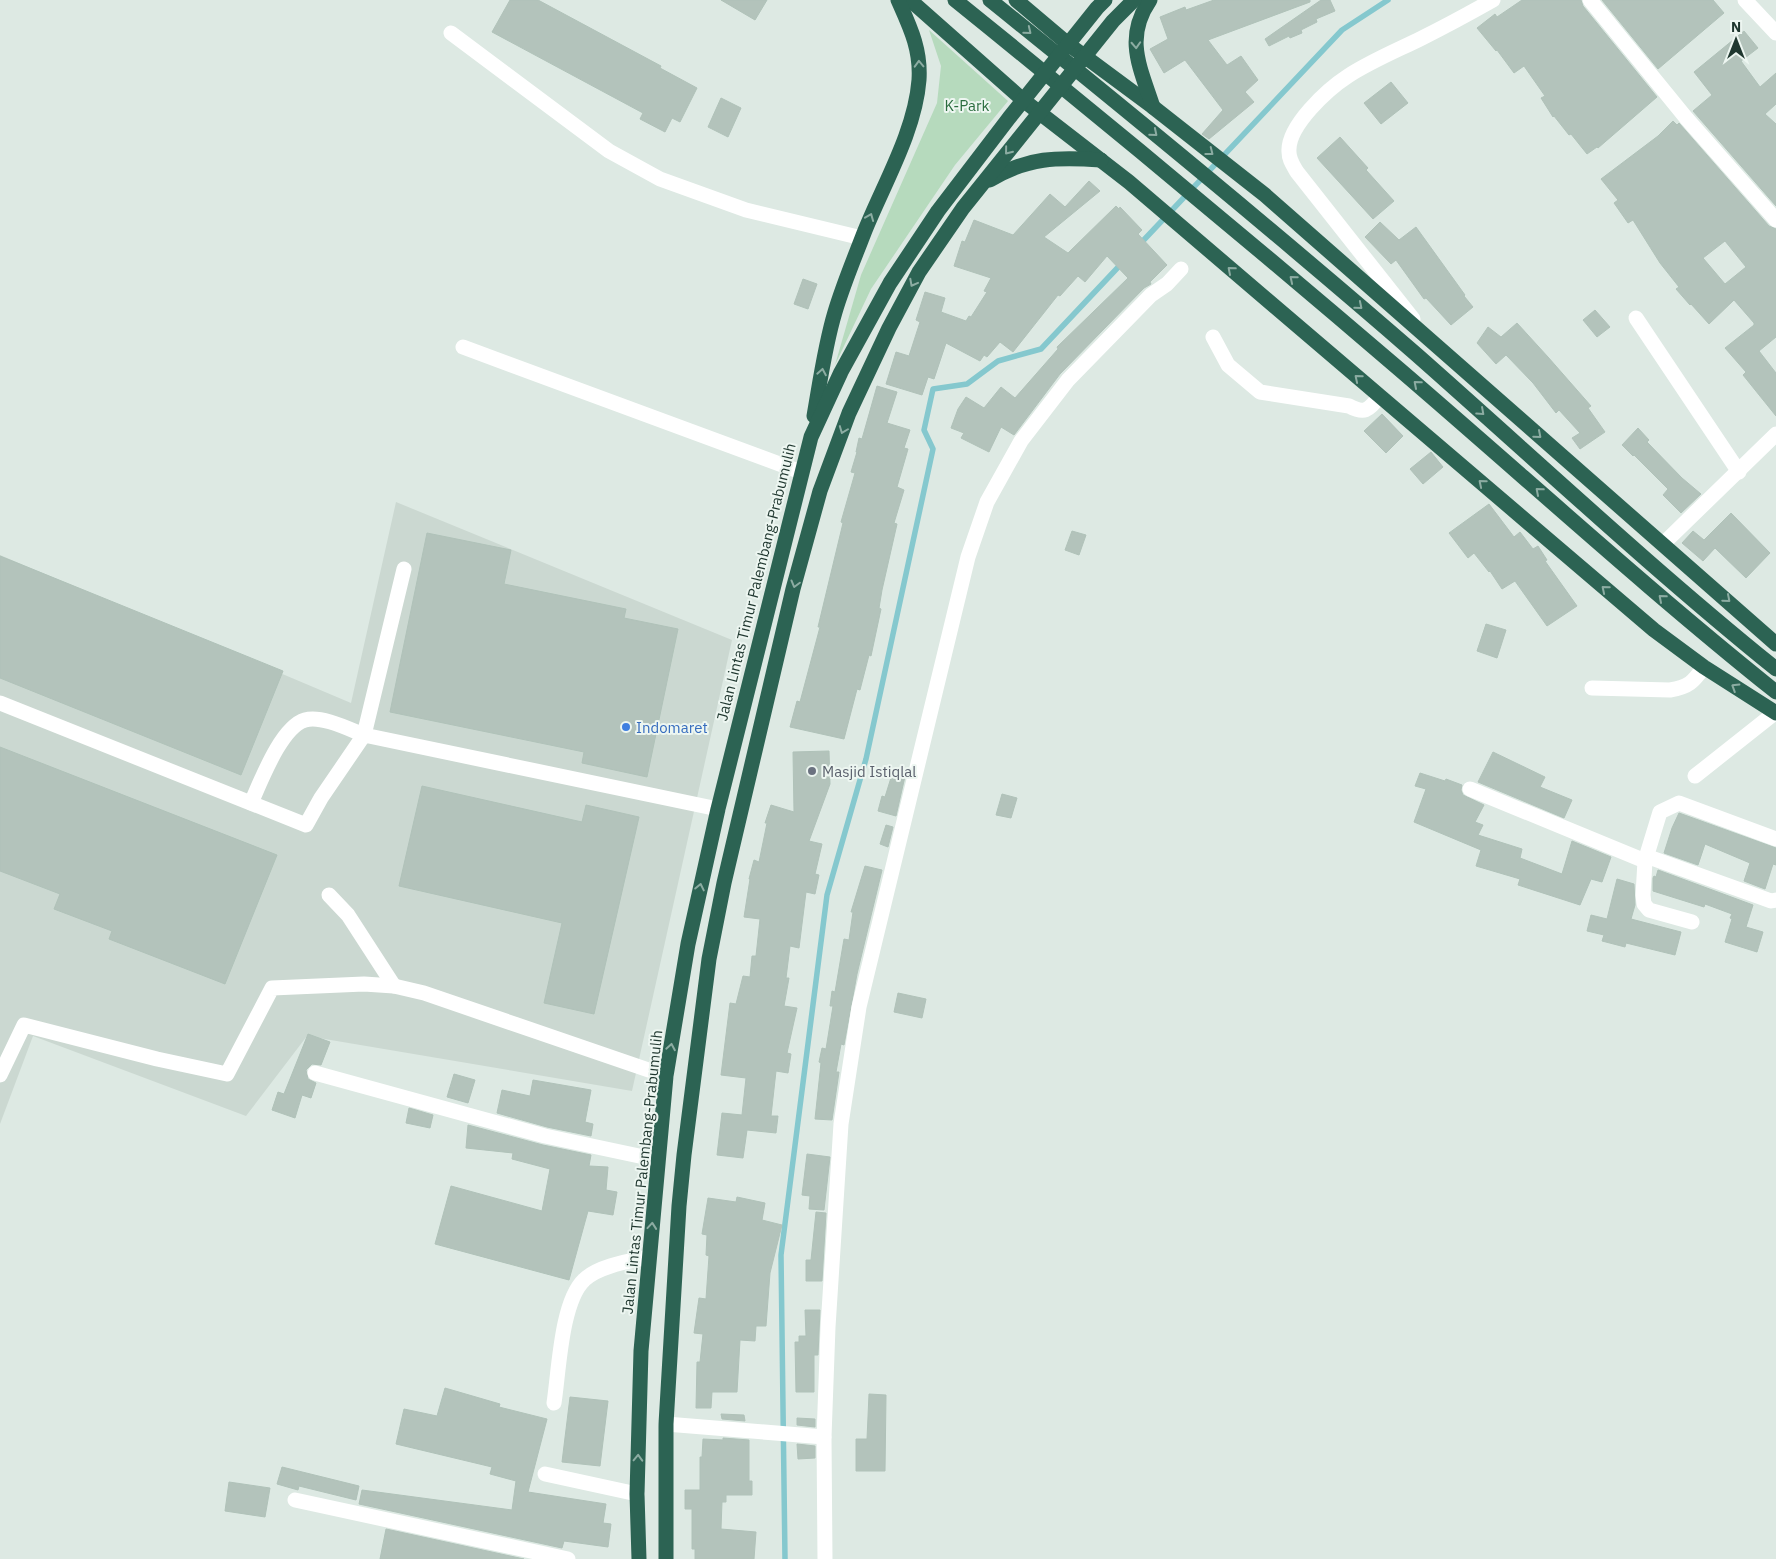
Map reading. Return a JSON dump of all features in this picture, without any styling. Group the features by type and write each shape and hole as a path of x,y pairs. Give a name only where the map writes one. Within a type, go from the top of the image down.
{"highway":[{"path":"811,438 824,361 835,313 862,238 904,140 914,109 919,81 919,60 916,42 898,0"},
{"path":"910,0 1039,114 1129,182 1647,624 1704,667 1776,712"},
{"path":"955,0 1142,152 1392,363 1698,630 1776,692"},
{"path":"990,0 1153,132 1415,354 1710,616 1776,669"},
{"path":"1016,0 1068,44 1153,107 1265,195 1776,644"},
{"name":"Jalan Lintas Timur Palembang-Prabumulih","path":"639,1552 637,1494 641,1351 666,1076 688,944 718,809 811,438 841,372 890,282 938,211 1023,100 1097,8 1106,0"},
{"path":"639,1552 666,1552 666,1424 684,1155 709,959 724,883 784,627 818,500 849,413 889,328 919,272 981,185 1099,38 1134,0"},
{"path":"1150,0 1142,12 1136,28 1135,45 1141,73 1153,107"},
{"path":"981,185 1005,171 1045,159 1101,160"},
{"path":"646,1294 674,1297"}],"street":[{"path":"1426,336 1297,172 1290,160 1288,150 1291,137 1301,120 1329,90 1349,75 1462,18 1493,0"},
{"path":"1590,0 1687,119 1776,220"},
{"path":"1745,0 1776,33"},
{"path":"451,33 609,150 660,179 746,210 862,238"},
{"path":"825,1559 824,1437 828,1327 841,1124 859,1007 968,557 987,502 1020,441 1068,380 1151,295 1167,284 1181,269"},
{"path":"1636,318 1739,472"},
{"path":"1213,337 1228,365 1260,392 1349,406 1364,411 1369,409 1380,396"},
{"path":"463,347 801,472"},
{"path":"1663,544 1776,434"},
{"path":"0,703 306,825 321,798 364,735 404,570"},
{"path":"1592,688 1670,690 1683,688 1694,681 1704,667"},
{"path":"1695,776 1776,712"},
{"path":"251,803 276,749 294,725 306,719 324,720 364,735 718,809"},
{"path":"1470,788 1646,858 1760,897 1776,900"},
{"path":"1692,922 1649,910 1644,904 1646,858 1660,812 1679,803 1776,839"},
{"path":"329,895 348,915 394,986"},
{"path":"0,1075 24,1025 158,1059 227,1074 272,988 364,984 394,986 424,993 666,1076"},
{"path":"315,1073 545,1136 658,1160"},
{"path":"554,1403 568,1312 577,1288 585,1279 599,1271 631,1260 649,1257"},
{"path":"666,1424 824,1437"},
{"path":"545,1474 637,1494"},
{"path":"295,1500 568,1559"}],"shaded area":[{"path":"396,502 732,640 632,1091 307,1036 246,1116 33,1036 0,1124 0,555 351,703"}],"green space":[{"name":"K-Park","path":"929,30 1008,101 955,165 871,289 835,365 861,275 937,103 941,66"}],"building":[{"path":"510,0 538,0 661,66 660,68 697,88 680,122 672,118 665,132 640,119 643,113 492,32"},
{"path":"721,0 767,0 755,20"},
{"path":"1214,0 1310,0 1310,2 1208,40 1227,65 1241,56 1258,80 1245,92 1254,102 1209,139 1202,134 1223,110 1185,60 1164,73 1150,49 1168,39 1160,17 1185,7 1186,10"},
{"path":"1321,0 1330,0 1335,11 1316,19 1317,22 1301,30 1302,33 1290,38 1289,36 1269,46 1265,39"},
{"path":"1522,0 1581,0 1583,6 1657,97 1598,148 1587,154 1571,134 1569,135 1553,117 1541,98 1545,96 1524,66 1514,73 1477,28 1495,14 1497,17"},
{"path":"1602,0 1713,0 1724,13 1658,69"},
{"path":"1744,31 1758,48 1741,61 1760,87 1776,73 1776,104 1765,114 1776,124 1776,206 1693,111 1712,95 1694,72"},
{"path":"1391,82 1408,103 1381,124 1364,103"},
{"path":"721,98 741,108 728,137 708,127"},
{"path":"1673,121 1677,125 1679,123 1769,226 1776,229 1776,337 1759,351 1776,373 1776,416 1743,375 1746,372 1725,348 1754,325 1754,323 1734,300 1709,324 1676,289 1679,287 1660,263 1633,220 1628,223 1614,203 1618,200 1601,179 1658,136","holes":["1725,241 1746,267 1725,284 1703,258"]},
{"path":"1340,137 1394,201 1373,219 1317,158"},
{"path":"1089,181 1100,191 1044,237 1068,253 1116,206 1119,209 1120,207 1142,230 1138,234 1167,265 1150,282 1151,284 1144,288 1060,374 1014,435 1001,427 989,452 961,438 964,433 951,428 958,409 966,397 984,408 1001,387 1015,398 1058,349 1057,347 1128,278 1107,256 1085,282 1078,276 1060,296 1058,295 1013,352 1000,342 987,357 984,355 980,361 946,343 934,379 928,377 922,395 886,384 896,352 909,356 920,322 916,320 925,292 945,298 941,312 966,321 969,316 971,317 987,292 984,291 991,278 954,266 962,241 965,242 974,220 1013,235 1050,194 1065,207"},
{"path":"1380,222 1399,240 1416,227 1473,307 1451,325 1426,298 1424,299 1396,260 1391,264 1365,237"},
{"path":"803,279 817,284 808,309 794,304"},
{"path":"1595,310 1610,327 1597,337 1583,320"},
{"path":"1517,323 1591,406 1588,408 1605,432 1580,449 1572,438 1580,433 1559,410 1556,413 1533,383 1506,355 1496,364 1477,343 1488,327 1501,337"},
{"path":"877,386 897,392 887,423 910,430 904,448 908,449 897,487 904,490 894,523 897,524 882,590 879,608 881,609 871,656 869,655 860,690 857,689 844,739 790,727 797,701 800,702 820,627 818,627 843,523 841,522 855,473 851,472 859,438 862,439"},
{"path":"1382,414 1403,436 1386,453 1364,431"},
{"path":"1638,428 1649,440 1647,442 1682,478 1701,494 1681,513 1663,495 1668,489 1622,445"},
{"path":"1431,452 1443,467 1423,484 1410,469"},
{"path":"1489,504 1514,537 1520,532 1533,549 1538,546 1547,560 1545,561 1577,606 1547,626 1515,581 1502,589 1490,571 1474,553 1468,558 1449,533"},
{"path":"1731,513 1770,553 1746,578 1715,548 1703,561 1682,543 1693,531 1704,540"},
{"path":"1072,531 1086,535 1079,555 1065,550"},
{"path":"427,533 511,550 504,584 626,609 624,618 678,629 647,777 582,763 584,752 390,712"},
{"path":"0,556 283,671 241,775 0,678"},
{"path":"1486,624 1506,630 1497,658 1477,651"},
{"path":"0,747 277,855 225,984 109,939 112,931 54,909 60,894 0,871"},
{"path":"829,751 830,784 809,841 822,844 815,874 819,875 815,894 806,892 799,948 790,946 786,978 789,978 784,1006 797,1008 787,1053 791,1054 788,1073 776,1071 771,1116 778,1116 776,1133 747,1130 743,1158 717,1155 722,1113 742,1115 746,1078 721,1075 730,1003 736,1004 743,976 750,977 752,956 756,956 760,919 744,917 749,879 754,860 759,862 767,823 765,823 771,805 794,812 793,752"},
{"path":"1493,752 1545,777 1540,787 1572,800 1564,818 1478,782"},
{"path":"894,768 906,772 896,816 878,811 882,796 885,797"},
{"path":"1420,773 1462,785 1463,795 1484,805 1475,822 1483,825 1478,835 1522,849 1520,858 1562,874 1572,841 1611,857 1602,882 1591,879 1580,905 1518,885 1520,879 1476,866 1481,850 1414,822 1426,789 1415,786"},
{"path":"422,786 582,822 586,805 639,817 594,1014 544,1003 562,923 399,886"},
{"path":"1002,794 1017,798 1011,818 996,815"},
{"path":"1679,813 1776,848 1776,865 1773,864 1765,889 1744,881 1750,863 1705,844 1698,865 1664,853"},
{"path":"886,825 893,827 888,847 880,844"},
{"path":"865,866 882,870 857,974 844,1045 841,1044 836,1072 839,1072 832,1120 815,1119 821,1063 819,1062 822,1048 826,1049 833,1006 830,1006 832,991 835,992 844,939 849,940 853,912 851,912"},
{"path":"1658,870 1753,905 1746,927 1763,932 1757,952 1725,942 1732,914 1705,904 1704,907 1653,891 1653,878 1654,876 1656,877"},
{"path":"1617,879 1634,884 1635,905 1631,919 1681,932 1675,955 1626,943 1625,947 1602,941 1604,935 1587,931 1591,915 1607,919"},
{"path":"898,993 926,999 922,1018 894,1012"},
{"path":"308,1034 330,1042 321,1065 312,1064 306,1070 308,1079 316,1083 311,1098 302,1095 295,1118 272,1110 278,1092 284,1094"},
{"path":"454,1074 475,1080 468,1103 447,1097"},
{"path":"533,1080 591,1090 585,1122 593,1124 591,1136 547,1127 497,1113 502,1090 530,1096"},
{"path":"409,1108 433,1115 430,1128 406,1123"},
{"path":"468,1125 543,1145 591,1155 589,1166 608,1167 606,1190 617,1192 613,1215 588,1211 569,1280 435,1244 451,1186 542,1211 550,1169 512,1159 513,1153 466,1148"},
{"path":"807,1154 830,1157 824,1210 809,1209 810,1196 802,1195"},
{"path":"737,1197 765,1203 762,1220 782,1225 770,1273 766,1326 756,1326 755,1341 740,1340 737,1392 712,1392 711,1408 696,1408 697,1362 700,1362 703,1334 694,1333 699,1298 706,1299 709,1256 706,1255 707,1235 702,1234 708,1198 736,1202"},
{"path":"816,1212 826,1213 822,1281 806,1281 806,1260 811,1260"},
{"path":"805,1310 820,1310 818,1355 814,1355 814,1392 796,1392 795,1342 799,1342 799,1336 806,1336"},
{"path":"445,1388 500,1404 499,1407 547,1419 528,1492 606,1504 603,1523 611,1524 608,1547 564,1541 562,1548 359,1504 362,1490 512,1510 516,1481 490,1474 492,1467 396,1444 404,1409 437,1416"},
{"path":"869,1394 886,1395 885,1471 856,1471 856,1439 867,1439"},
{"path":"570,1397 608,1401 600,1466 562,1462"},
{"path":"721,1414 744,1415 745,1421 722,1419"},
{"path":"797,1418 815,1419 815,1427 797,1425"},
{"path":"723,1438 749,1440 749,1481 752,1481 752,1495 726,1495 726,1502 722,1502 721,1529 756,1532 754,1559 695,1559 695,1549 692,1549 692,1509 685,1509 685,1490 700,1490 700,1457 702,1457 703,1439 723,1440"},
{"path":"797,1444 815,1446 815,1458 798,1459"},
{"path":"282,1467 359,1486 356,1500 299,1486 298,1490 277,1484"},
{"path":"229,1482 270,1488 265,1517 225,1511"},
{"path":"386,1529 524,1559 380,1559"}],"waterway":[{"path":"1140,244 1342,30 1388,0"},
{"path":"785,1559 781,1255 827,895 866,759 933,449 924,430 933,389 967,384 998,361 1041,349 1123,262"}],"place":[{"name":"Indomaret","path":"626,727"},
{"name":"Masjid Istiqlal","path":"812,771"}]}
